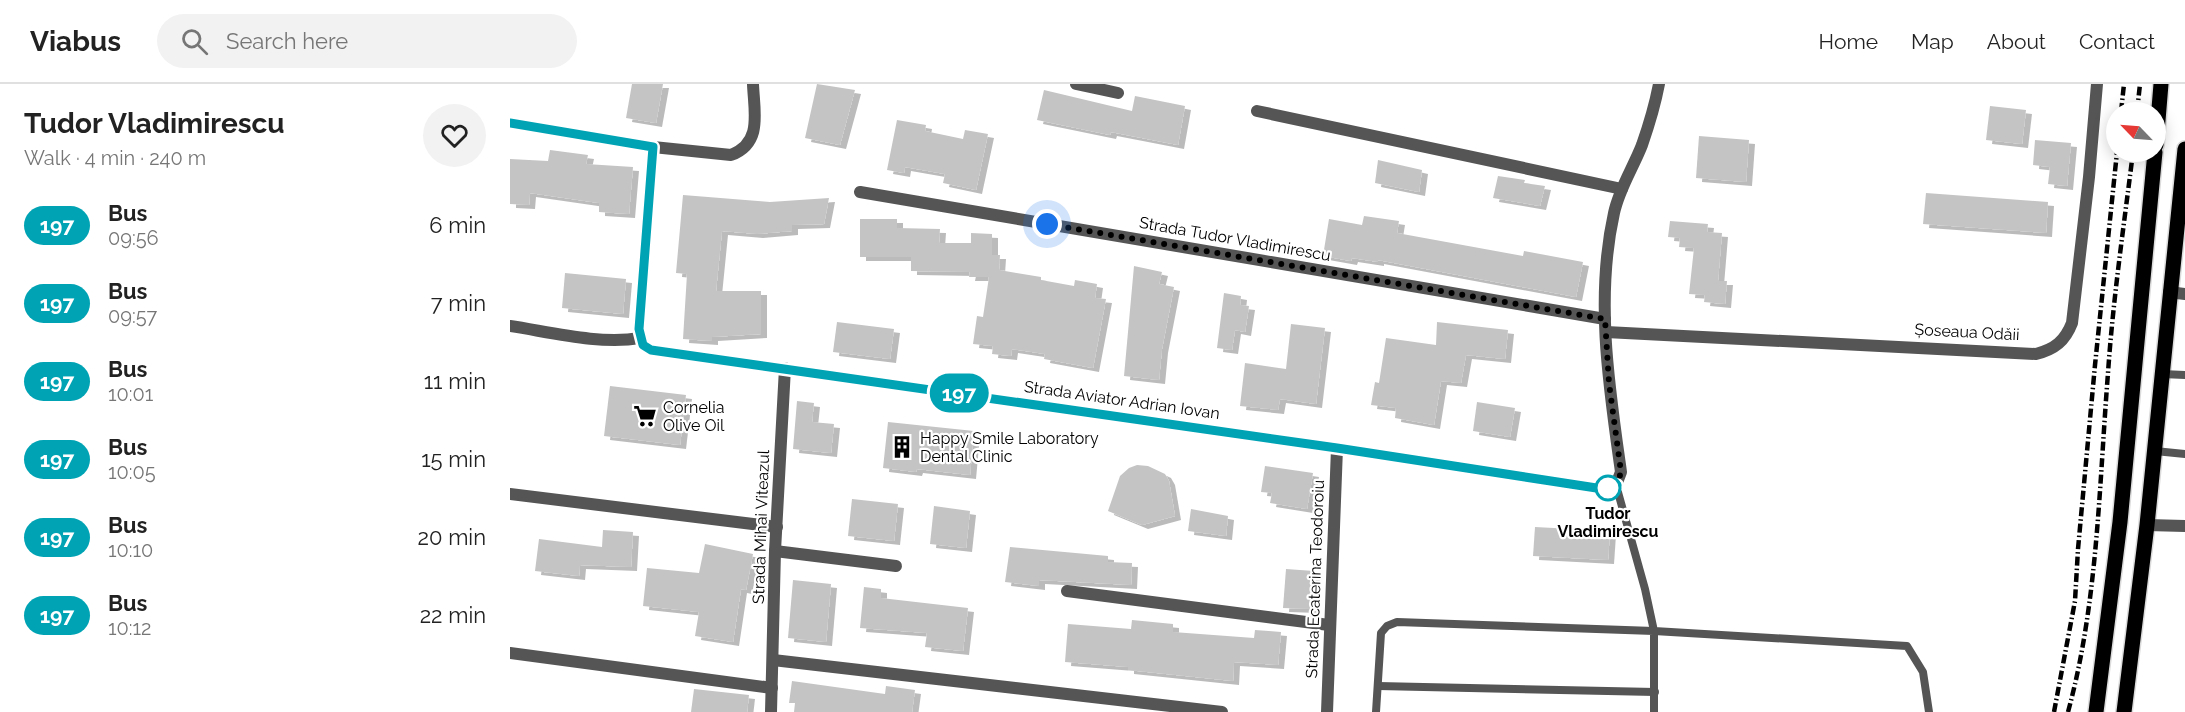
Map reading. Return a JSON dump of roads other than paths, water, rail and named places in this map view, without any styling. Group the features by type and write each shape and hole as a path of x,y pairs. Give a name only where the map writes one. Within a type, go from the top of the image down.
{"main road":[{"path":"2160,102 2161,84"},
{"path":"2124,712 2147,525 2162,374 2177,293 2185,149"},
{"path":"2096,712 2120,522 2154,162"}],"street":[{"path":"510,123 653,147 731,155 742,150 750,141 755,129 753,84"},
{"path":"1076,84 1118,93"},
{"path":"1617,485 1621,472 1609,383 1605,326 1609,242 1615,210 1641,147 1659,84"},
{"name":"Șoseaua Odăii","path":"1605,326 2036,354 2048,351 2060,344 2072,323 2097,84"},
{"path":"1257,111 1622,189"},
{"path":"510,326 604,339 640,338 653,147"},
{"name":"Strada Tudor Vladimirescu","path":"860,192 1605,326"},
{"name":"Strada Aviator Adrian Iovan","path":"640,338 643,345 661,352 1337,448 1603,489 1617,485"},
{"name":"Strada Mihai Viteazul","path":"771,712 775,551 785,368"},
{"name":"Strada Ecaterina Teodoroiu","path":"1327,712 1337,448"},
{"path":"510,494 777,527"},
{"path":"2147,525 2185,526"},
{"path":"775,551 896,566"},
{"path":"1067,591 1329,625"},
{"path":"510,653 772,688"},
{"path":"773,660 1222,712"}],"lane":[{"path":"2162,374 2185,375"},
{"path":"2155,451 2185,454"},
{"path":"1617,485 1646,589 1654,631 1654,712"},
{"path":"1376,712 1381,633 1387,626 1397,622 1654,631 1907,646 1923,672 1929,712"},
{"path":"1377,686 1654,692"}],"railway":[{"path":"2122,102 2124,84"},
{"path":"2138,102 2140,84"},
{"path":"2054,712 2075,601 2095,365 2116,162"},
{"path":"2068,712 2086,629 2096,544 2113,318 2132,162"}],"place":[{"name":"Cornelia Olive Oil","path":"645,416"},
{"name":"Happy Smile Laboratory Dental Clinic","path":"902,447"},
{"name":"Tudor Vladimirescu","path":"1608,488"}]}
